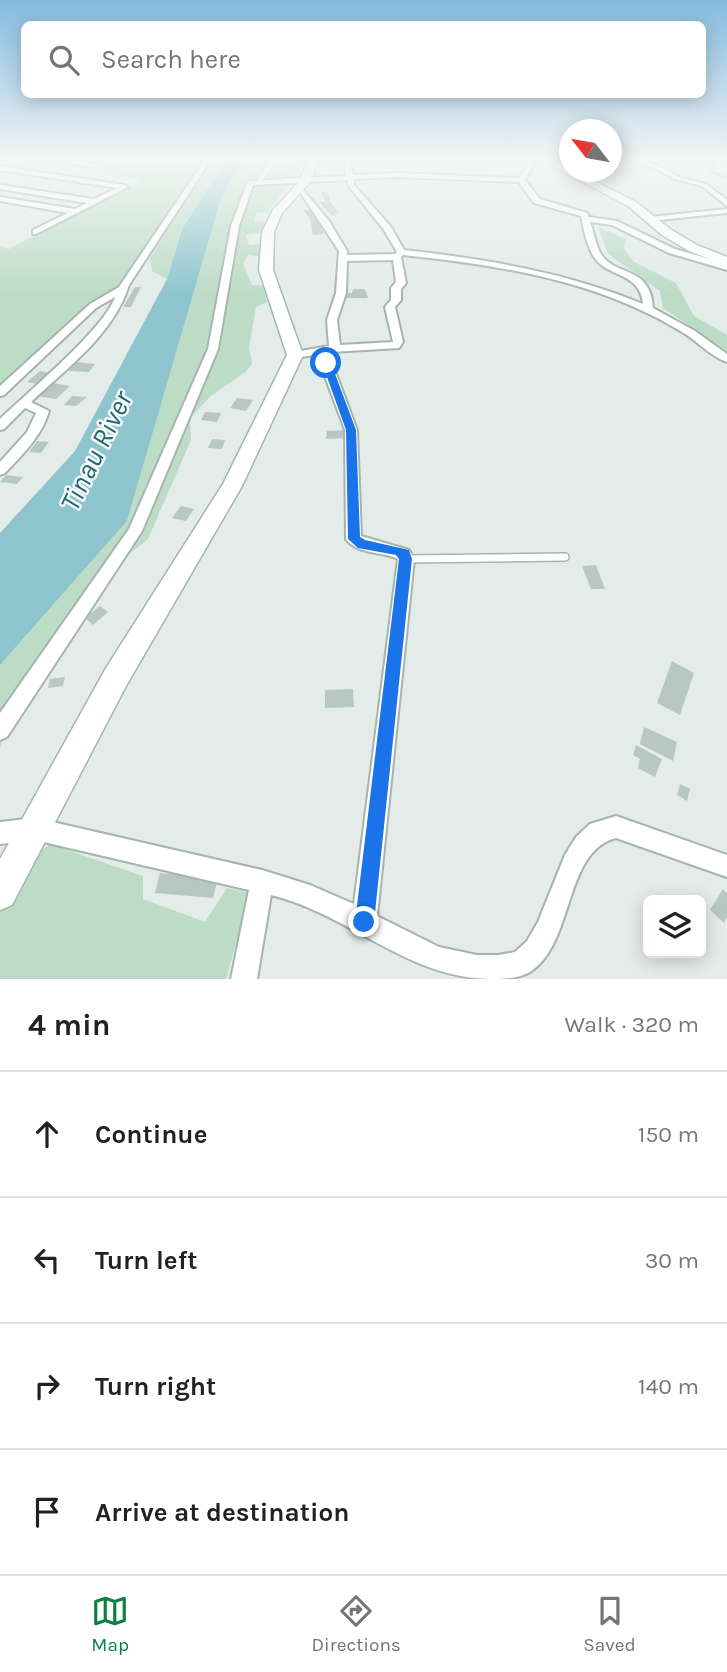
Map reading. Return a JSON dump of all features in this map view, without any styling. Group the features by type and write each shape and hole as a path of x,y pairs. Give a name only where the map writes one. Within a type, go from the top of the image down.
{"street":[{"path":"28,204 77,212"},
{"path":"36,232 93,204"},
{"path":"0,426 101,328 118,304 122,289 179,204"},
{"path":"0,730 135,531 213,349 235,226 242,204"},
{"path":"0,893 116,677 232,486 295,355 266,270 268,232 276,212 284,204"},
{"path":"313,204 342,251 343,258 341,293 332,320 326,363 351,430 354,539 362,545 398,551 404,554 406,559 364,922"},
{"path":"295,355 330,349 395,346 398,342 390,307 396,300 396,288 401,284 399,255 388,229 366,204"},
{"path":"547,204 581,213 586,217 584,219 598,257 642,284 649,294 648,308"},
{"path":"631,204 693,248 727,265"},
{"path":"650,219 727,211"},
{"path":"584,219 614,223 672,251 727,265"},
{"path":"343,258 399,255 468,258 571,280 648,308 710,345 727,359"},
{"path":"0,392 93,306 122,289"},
{"path":"0,470 32,433 43,415 43,411 22,403"},
{"path":"2,837 35,829 262,881 313,897 364,922 429,963 452,974 481,979 500,975 516,966 540,946 573,861 586,841 604,827 616,827 727,866"},
{"path":"244,979 262,881"}],"lane":[{"path":"406,559 565,556"}],"green space":[{"path":"96,204 181,204 151,253 104,302 0,396 0,246 9,249"},
{"path":"184,204 198,204 182,228 167,279 152,271 150,258"},
{"path":"220,204 274,204 267,213 257,212 254,221 265,222 259,233 246,235 249,245 262,244 262,257 248,255 243,263 252,285 263,286 267,302 256,307 249,348 252,364 211,396 190,418 191,440 148,539 107,572 27,679 0,747 0,665 127,521"},
{"path":"598,227 626,239 624,249 634,262 676,283 694,316 727,335 727,351 663,308 660,291 608,254"},
{"path":"50,844 143,876 143,899 205,922 227,888 250,893 226,979 0,979 0,910 27,860"}],"water":[{"name":"Tinau River","path":"198,204 220,204 127,521 0,665 0,533 75,451 167,279 182,229"}],"building":[{"path":"321,204 332,204 338,212 332,216"},
{"path":"303,210 313,210 316,220 322,220 324,223 319,223 324,234 313,235 310,218"},
{"path":"135,287 141,287 131,307 123,307"},
{"path":"353,289 365,289 368,298 347,298 347,293 352,293"},
{"path":"76,362 95,364 89,372 69,371"},
{"path":"40,371 50,373 37,384 27,382"},
{"path":"53,383 70,386 56,399 38,396"},
{"path":"72,396 87,397 76,406 64,405"},
{"path":"237,398 253,400 246,411 230,408"},
{"path":"205,412 221,413 217,422 201,420"},
{"path":"348,430 348,438 326,439 327,431"},
{"path":"212,439 225,440 222,449 208,448"},
{"path":"37,441 49,442 41,453 29,452"},
{"path":"6,475 23,477 17,484 0,482"},
{"path":"181,506 194,509 186,521 172,518"},
{"path":"596,565 605,589 591,589 582,566"},
{"path":"100,606 108,612 93,625 85,618"},
{"path":"672,661 694,673 680,715 657,703"},
{"path":"65,677 63,686 48,688 50,679"},
{"path":"353,689 354,707 325,708 325,690"},
{"path":"644,727 677,742 673,761 640,744"},
{"path":"636,745 662,759 655,777 638,768 640,759 633,755"},
{"path":"680,784 690,789 687,801 677,795"},
{"path":"160,873 218,878 213,898 155,893"},
{"path":"723,889 727,893 727,917 724,923 710,910"}],"route":[{"path":"326,363 351,430 355,489 354,539 362,545 398,551 404,554 406,559 364,922"}]}
